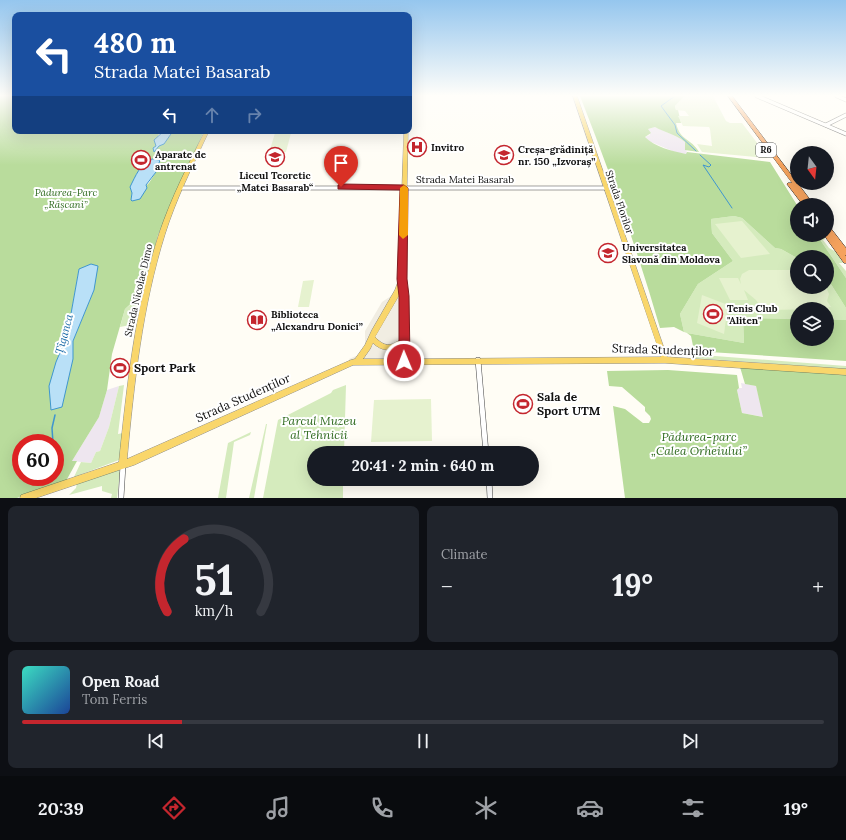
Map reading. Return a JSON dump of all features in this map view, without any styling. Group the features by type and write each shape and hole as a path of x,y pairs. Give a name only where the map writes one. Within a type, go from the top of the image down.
{"highway":[{"name":"R6","path":"746,119 801,198"},
{"name":"R6","path":"747,119 806,198"},
{"path":"834,239 846,253"},
{"path":"834,241 846,261"}],"main road":[{"name":"Strada Florilor","path":"583,119 665,360"},
{"name":"Strada Nicolae Dimo","path":"123,464 131,380 142,309 162,233 206,134"},
{"path":"404,361 404,301 402,279 406,134"},
{"path":"358,361 368,347 376,328 399,288 402,279"},
{"path":"394,298 400,298 404,301"},
{"path":"372,338 377,344 386,348 396,346 404,340"},
{"name":"Strada Studenților","path":"24,498 123,464 153,452 344,365 358,361 665,360 846,372"}],"street":[{"path":"812,119 846,134"},
{"path":"826,125 838,119"},
{"name":"Strada Matei Basarab","path":"181,188 605,188"},
{"path":"478,360 485,446"},
{"path":"121,498 123,464"},
{"path":"489,486 490,498"}],"shaded area":[{"path":"655,127 671,134 675,134 685,142 687,154 677,153 649,141 645,137 650,135 648,129"},
{"path":"396,289 407,289 407,352 415,358 415,363 362,364 350,366 349,359 358,355 365,345 365,331 382,302 391,296"},
{"path":"741,383 756,386 764,417 742,413 737,390 742,388"},
{"path":"119,386 109,427 100,451 96,452 91,463 72,461 99,417 107,390"}],"green space":[{"name":"Pădurea-Parc „Râșcani”","path":"0,119 12,119 12,134 160,134 158,135 159,146 164,144 171,134 203,134 158,235 145,283 136,284 134,291 138,297 125,309 112,354 107,390 99,417 72,461 77,461 66,481 64,482 64,434 12,434 12,486 52,486 17,498 0,498","holes":["156,172 149,183 131,200 134,179 137,175","79,269 94,290 73,341 56,362 67,336"]},
{"path":"589,119 680,119 681,123 676,123 680,133 696,147 699,152 685,150 685,142 655,127 648,129 651,133 645,137 659,146 686,154 687,152 770,162 793,198 790,198 790,242 822,242 827,250 790,250 790,254 781,249 775,248 742,218 734,216 711,219 712,233 733,261 698,284 680,314 684,332 674,327 660,328 623,211"},
{"path":"680,119 725,119 730,123 742,123 764,152 758,151 760,154 766,155 767,158 702,152 697,144 712,146 709,127 683,126"},
{"path":"275,134 291,134 286,152 269,153"},
{"path":"734,216 742,218 775,248 781,249 790,254 790,294 834,294 834,289 846,308 846,320 834,320 834,302 790,302 790,319 743,318 744,343 684,332 680,314 698,284 733,261 712,233 711,219"},
{"path":"742,221 770,254 741,258 715,224"},
{"path":"822,242 824,242 832,250 827,250"},
{"path":"834,251 843,263 839,263 846,271 846,278 834,260"},
{"path":"834,260 846,278 846,308 834,289"},
{"path":"749,270 790,270 790,294 829,294 828,302 790,302 790,310 765,310 763,306 760,306 756,300 744,290 748,300 730,300 719,278 738,278 741,284 740,279 742,274"},
{"path":"314,280 309,307 298,307 303,281"},
{"path":"142,295 135,324 120,327 125,309"},
{"name":"Tenis Club \"Aliten\"","path":"702,295 728,305 724,334 697,323"},
{"path":"743,318 790,319 790,346 834,346 834,320 846,320 846,361 694,351 691,336 687,333 744,343"},
{"path":"689,354 846,366 846,369 693,358"},
{"name":"Pădurea-parc „Calea Orheiului”","path":"740,367 846,375 846,498 625,498 613,406 625,409 643,423 649,423 651,419 645,411 645,407 622,387 609,386 607,371 668,370 737,375 739,388 737,390 742,413 763,417 756,386 745,384"},
{"path":"124,385 118,434 123,433 119,460 74,477 81,462 91,463 96,452 100,451 109,427 119,386"},
{"name":"Parcul Muzeu al Tehnicii","path":"346,385 344,446 307,446 307,486 343,486 343,498 263,498 278,420 331,393 333,390"},
{"path":"431,399 432,441 371,442 374,400"},
{"path":"266,424 254,498 249,498"},
{"path":"251,432 250,435 234,442 226,498 218,498 228,443"},
{"path":"119,470 120,473 117,498 111,498 112,494 102,491 102,486 69,495 76,488 77,483"}],"water":[{"path":"161,134 171,134 164,144 159,146 154,152 153,148 156,146 154,140"},
{"path":"152,159 160,160 156,172 146,185 147,188 140,199 132,201 130,187 136,175 145,163"},
{"path":"91,264 98,266 94,290 73,341 73,359 62,407 51,410 49,386 56,362 67,336 79,269"}],"waterway":[{"path":"671,119 675,125 677,133 696,151"},
{"path":"700,155 711,165 709,167 703,165 732,208"},
{"name":"Țîganca","path":"52,434 52,428 55,415"}],"slow traffic":[{"path":"403,235 404,188"}],"place":[{"name":"Invitro","path":"417,147"},
{"name":"Creșa-grădiniță nr. 150 „Izvoraș”","path":"504,155"},
{"name":"Liceul Teoretic „Matei Basarab“","path":"275,157"},
{"name":"Aparate de antrenat","path":"141,160"},
{"name":"Universitatea Slavonă din Moldova","path":"608,253"},
{"name":"Tenis Club \"Aliten\"","path":"713,314"},
{"name":"Biblioteca „Alexandru Donici”","path":"257,320"},
{"name":"Sport Park","path":"120,368"},
{"name":"Sala de Sport UTM","path":"523,404"}],"route":[{"path":"341,187 404,188 402,279 404,296 404,361"}]}
